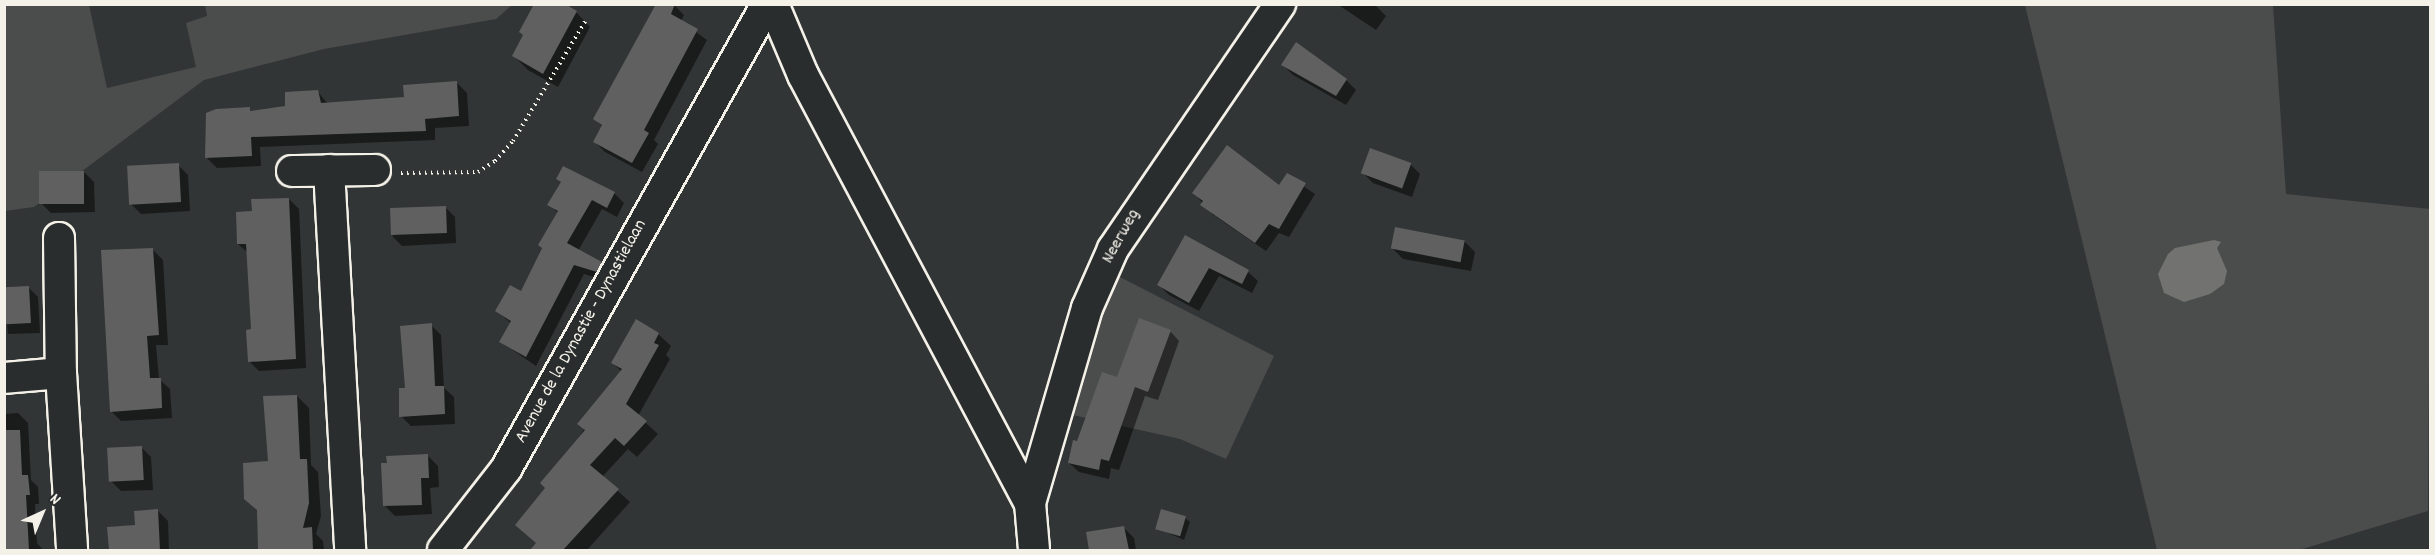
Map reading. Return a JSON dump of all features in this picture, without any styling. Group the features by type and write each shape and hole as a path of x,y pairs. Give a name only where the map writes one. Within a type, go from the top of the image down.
{"street":[{"name":"Avenue de la Dynastie - Dynastielaan","path":"443,550 506,469 708,105 767,4"},
{"name":"Neerweg","path":"773,4 803,75 1030,502"},
{"name":"Neerweg","path":"1034,550 1030,502 1088,308 1113,249 1280,4"},
{"path":"329,170 350,550"},
{"path":"292,171 375,170"},
{"path":"59,238 61,373 72,550"},
{"path":"4,378 61,373"}],"path":[{"path":"375,170 477,172 495,161 513,141 586,20"}],"shaded area":[{"path":"4,5 89,5 107,88 196,67 186,23 207,16 205,5 512,5 496,19 324,49 204,80 34,207 5,211"},
{"path":"2025,5 2273,5 2286,194 2430,209 2428,511 2299,550 2157,550"},
{"path":"2214,240 2221,242 2217,248 2227,271 2224,284 2210,294 2184,302 2164,293 2158,274 2168,254 2175,248"},
{"path":"1114,274 1274,356 1226,459 1180,439 1064,413"}],"building":[{"path":"534,4 565,4 577,11 543,74 512,56 523,35 519,32"},
{"path":"656,4 675,4 671,14 698,29 644,130 649,133 632,163 593,142 602,125 593,119"},
{"path":"1296,42 1347,79 1336,96 1281,65"},
{"path":"457,81 459,116 425,119 426,131 251,137 252,156 205,158 206,113 216,109 250,107 250,111 285,106 285,92 318,90 321,103 404,97 403,85"},
{"path":"1227,145 1279,185 1287,173 1306,183 1279,229 1269,224 1255,243 1200,205 1203,201 1192,193"},
{"path":"1370,148 1411,163 1402,188 1361,173"},
{"path":"179,163 181,202 129,205 127,166"},
{"path":"563,166 615,192 607,208 592,200 567,243 602,262 597,272 574,265 526,357 499,342 511,321 495,311 510,285 521,291 542,248 538,245 558,211 547,205 561,182 556,179"},
{"path":"39,171 84,171 84,204 39,204"},
{"path":"289,198 296,359 248,362 246,330 251,329 246,244 237,244 236,212 252,211 251,199"},
{"path":"446,206 447,233 391,235 390,208"},
{"path":"1395,227 1465,241 1460,262 1391,249"},
{"path":"1185,235 1249,270 1242,284 1209,268 1189,303 1157,285"},
{"path":"153,248 159,335 147,336 150,378 161,378 162,408 110,412 101,250"},
{"path":"29,286 31,323 6,324 4,287"},
{"path":"1139,318 1171,330 1148,392 1135,387 1109,461 1101,459 1099,470 1068,463 1073,440 1077,441 1102,372 1117,377"},
{"path":"636,319 659,333 654,343 659,345 626,404 647,421 624,446 615,438 590,465 619,489 563,550 530,550 536,543 515,525 545,488 540,483 585,430 577,424 622,369 611,363"},
{"path":"432,323 435,386 444,386 445,414 399,417 399,388 405,388 400,326"},
{"path":"297,395 300,459 307,459 309,503 303,528 312,527 313,550 258,550 257,510 244,499 243,463 268,461 263,396"},
{"path":"4,430 20,430 22,475 28,475 30,495 26,495 29,550 4,550"},
{"path":"142,446 144,480 109,482 107,448"},
{"path":"428,454 429,478 421,478 422,505 383,506 381,463 387,463 386,456"},
{"path":"158,509 160,550 109,550 107,527 135,525 134,511"},
{"path":"1161,509 1186,516 1180,536 1155,529"},
{"path":"1124,526 1129,550 1089,550 1086,532"}]}
